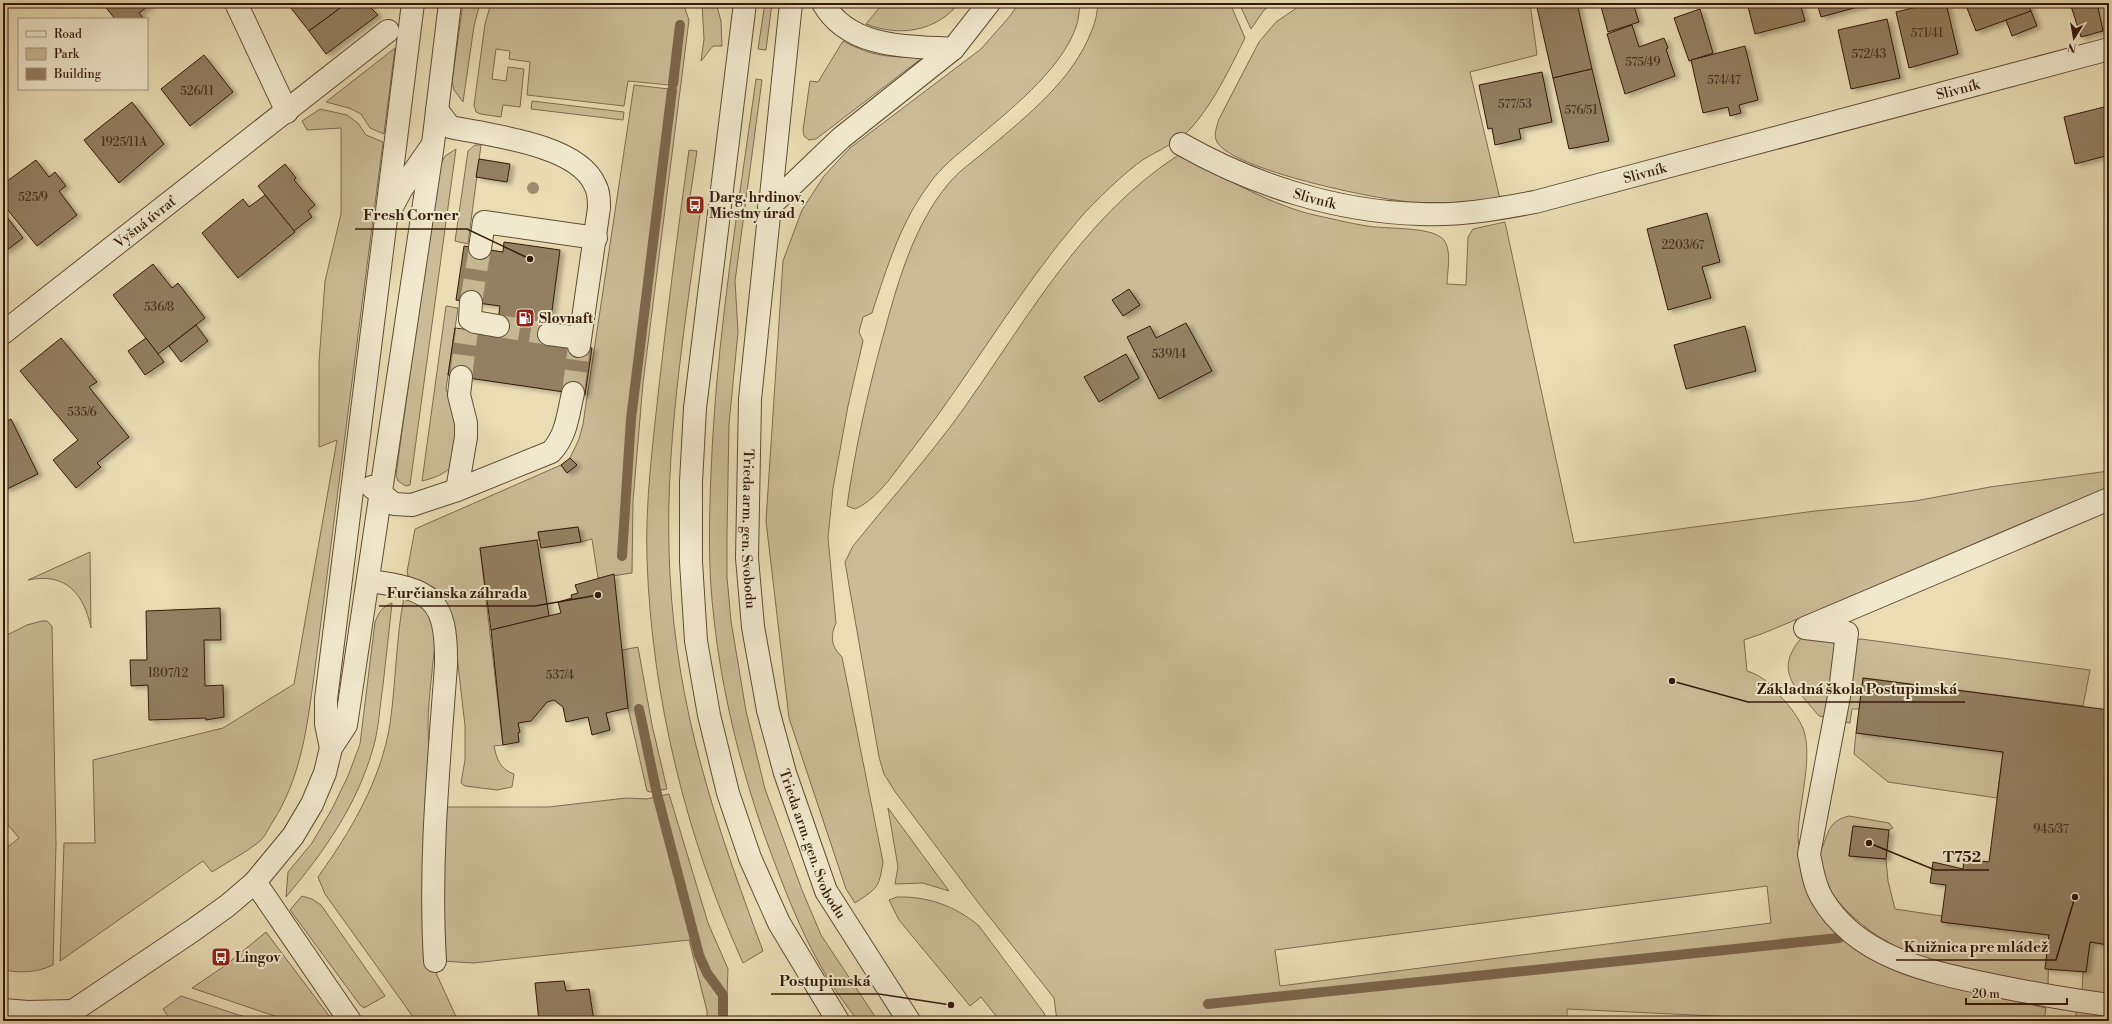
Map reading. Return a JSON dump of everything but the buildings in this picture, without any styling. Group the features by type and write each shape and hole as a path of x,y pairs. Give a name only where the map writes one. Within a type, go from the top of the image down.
{"street":[{"path":"236,3 287,112"},
{"path":"331,748 326,724 326,699 388,215 413,3"},
{"path":"3,1010 65,1016 192,931 227,906 255,882 293,836 312,804 325,773 331,748 346,725 369,581 433,144 451,3"},
{"name":"Trieda arm. gen. Svobodu","path":"791,3 750,400 747,558 752,627 768,710 785,773 826,891 910,1021"},
{"path":"823,3 833,18 850,31 862,37 892,44 953,49"},
{"path":"769,206 841,138 953,49 988,3"},
{"path":"744,4 695,408 691,482 691,562 696,642 709,715 728,793 750,858 779,923 838,1021"},
{"name":"Vyšná úvrať","path":"3,333 287,112 388,31"},
{"name":"Slivník","path":"1181,144 1232,170 1316,199 1365,210 1421,214 1481,212 1535,202 2109,49"},
{"path":"437,110 450,127 508,137 561,155 580,166 595,184 599,195 599,208 596,238 580,342 549,334"},
{"path":"388,215 401,190 433,144 450,127"},
{"path":"480,248 484,222 596,238"},
{"path":"377,296 384,329 384,350 368,476 370,483 381,495 394,504 412,505 457,490 551,452 560,442 566,426 573,393"},
{"path":"471,318 498,326"},
{"path":"457,490 466,437 466,423 459,395 461,377"},
{"path":"2109,499 1805,628 1847,633 1840,691 1809,854 1813,875 1822,897 1833,914 1867,944 1887,956 1934,973 2063,1000 2109,1005"},
{"path":"369,581 402,585 426,595 438,610 444,623 446,665 436,802 433,901 435,961"},
{"path":"255,882 350,1021"}],"green space":[{"path":"463,3 480,3 474,26 463,102 454,90 452,82"},
{"path":"491,3 683,3 689,20 643,383 633,501 632,573 598,578 592,539 581,542 578,527 538,532 539,540 480,548 503,745 494,746 496,756 502,767 514,774 512,787 497,790 465,786 461,783 465,760 465,726 455,638 449,609 435,588 408,576 407,572 415,529 561,465 567,473 577,465 570,458 579,439 583,424 634,85 669,89 669,85 628,81 624,106 527,95 530,62 509,59 510,51 496,49 492,79 506,81 508,67 524,69 520,107 503,105 501,117 476,112 474,105 485,24"},
{"path":"702,3 716,3 721,21 722,46 713,46 701,61 704,39"},
{"path":"765,3 772,3 766,50 758,49"},
{"path":"883,3 959,3 950,13 928,26 904,31 879,28 866,24"},
{"path":"1019,3 1080,3 1077,24 1069,43 1058,59 1031,90 1016,105 949,162 930,183 903,229 889,262 872,313 863,317 859,332 863,341 848,406 833,488 828,538 836,623 832,637 838,653 842,657 883,862 880,878 876,887 855,903 846,889 789,718 766,521 783,261 802,210 824,176 850,148 981,49 1010,16"},
{"path":"1098,3 1230,3 1245,38 1215,95 1193,126 1176,140 1144,159 1128,171 1080,218 1036,273 956,390 888,482 864,504 855,509 847,506 871,381 900,278 915,238 936,200 953,178 1033,110 1061,81 1084,48 1092,30"},
{"path":"1239,3 1274,3 1264,10 1251,29"},
{"path":"1304,3 1530,3 1537,55 1470,72 1500,199 1423,203 1369,196 1308,182 1277,173 1249,163 1229,153 1217,142 1215,133 1219,119 1259,42 1276,22"},
{"path":"843,41 863,50 881,55 922,58 816,139 809,140 804,136 803,130 810,81 818,82"},
{"path":"395,48 384,134 370,128 361,114 349,108 326,102"},
{"path":"756,79 762,80 735,281 738,332 729,424 727,533 727,577 731,621 746,711 765,789 802,890 821,935 878,1021 858,1021 838,994 817,960 792,907 764,834 747,782 727,701 717,646 712,601 710,546 710,491 714,424 729,275"},
{"path":"532,101 624,112 623,120 531,109"},
{"path":"320,109 347,115 358,123 366,135 383,142 311,695 305,733 296,770 282,806 260,841 212,872 203,861 60,961 64,843 95,843 93,760 223,728 294,684 337,440 319,447 319,362 325,281 341,214 341,128 307,130 302,121"},
{"path":"475,145 481,145 468,244 455,241 468,151"},
{"path":"456,149 410,485 406,486 398,481 396,475 438,170 445,156"},
{"path":"689,150 697,151 689,204 701,206 682,343 673,436 670,482 670,575 674,625 690,721 715,813 763,951 743,963 723,915 689,817 665,715 656,663 650,612 647,560 647,516 650,473 666,327"},
{"path":"1180,154 1260,196 1293,209 1360,225 1432,233 1444,240 1447,245 1449,258 1447,284 1466,285 1468,237 1473,229 1505,222 1574,543 1815,511 1915,501 1990,487 2109,471 2109,489 1744,640 1747,671 1765,680 1773,688 1794,712 1804,731 1807,756 1798,837 1801,858 1810,894 1927,981 2046,1008 2044,1021 1821,1021 1567,1009 1567,1021 1057,1021 1054,998 980,905 896,793 884,774 879,757 845,562 853,546 951,426 1028,315 1081,244 1111,211 1144,181","holes":["1767,886 1771,923 1280,986 1275,950"]},
{"path":"446,306 458,308 446,389 458,419 454,465 439,475 422,481"},
{"path":"90,552 91,628 84,605 71,588 53,579 41,578 28,580"},
{"path":"404,597 418,604 426,612 433,626 435,638 428,724 430,755 430,960 458,1021 416,1021 325,894 318,877 353,823 380,765 390,724 399,628"},
{"path":"392,603 376,738 367,767 359,787 338,826 314,863 286,897 288,872 312,843 332,809 348,776 360,744 375,622 381,610"},
{"path":"47,621 52,626 56,843 53,965 34,971 16,972 3,970 3,851 19,838 3,819 3,637 27,625"},
{"path":"1803,636 1840,637 1825,717 1819,716 1802,697 1791,679 1788,669 1789,659 1794,648"},
{"path":"1861,639 2090,670 2083,706 1863,678 1859,709 1852,709 1850,723 1844,722 1855,640"},
{"path":"638,647 652,725 667,789 650,792 647,791 628,708 622,650"},
{"path":"1856,733 2003,752 1997,798 1888,782 1854,754"},
{"path":"669,794 708,923 728,969 726,1021 707,1021 707,1011 689,940 473,963 441,961 442,807 549,807 626,798 647,799"},
{"path":"888,808 949,891 923,883 895,884 898,867"},
{"path":"1849,816 1889,823 1893,828 1889,830 1853,826 1849,856 1886,859 1888,881 1895,909 1942,916 1942,922 2049,935 2048,987 1968,971 1917,956 1893,945 1870,931 1849,913 1834,897 1823,879 1818,855 1831,826 1835,822"},
{"path":"302,896 312,899 321,905 385,996 364,1008 360,1005 290,910"},
{"path":"897,897 930,900 961,913 979,926 1044,1013 1047,1021 1000,1021 981,997 970,1006 899,920 889,900"},
{"path":"266,932 333,1021 289,1021 192,988 226,965"},
{"path":"2090,942 2109,945 2109,996 2082,993 2083,972 2086,972"},
{"path":"181,996 257,1021 171,1021 163,1009"},
{"path":"2076,1011 2109,1015 2109,1021 2076,1021"}],"waterway":[{"path":"673,84 680,25"},
{"path":"622,556 631,419 672,90"},
{"path":"639,709 657,794 699,955 707,973 723,995 723,1021"},
{"path":"1208,1004 1839,938"}],"tunnel":[{"path":"471,302 480,248"},
{"path":"498,326 549,334"},
{"path":"461,377 467,330"},
{"path":"573,393 579,346"}],"place":[{"name":"Darg. hrdinov, Miestny úrad","path":"695,205"},
{"name":"Fresh Corner","path":"530,259"},
{"name":"Slovnaft","path":"525,318"},
{"name":"Furčianska záhrada","path":"598,595"},
{"name":"Základná škola Postupimská","path":"1672,681"},
{"name":"T752","path":"1869,843"},
{"name":"Knižnica pre mládež","path":"2075,897"},
{"name":"Lingov","path":"221,957"},
{"name":"Postupimská","path":"951,1005"}]}
